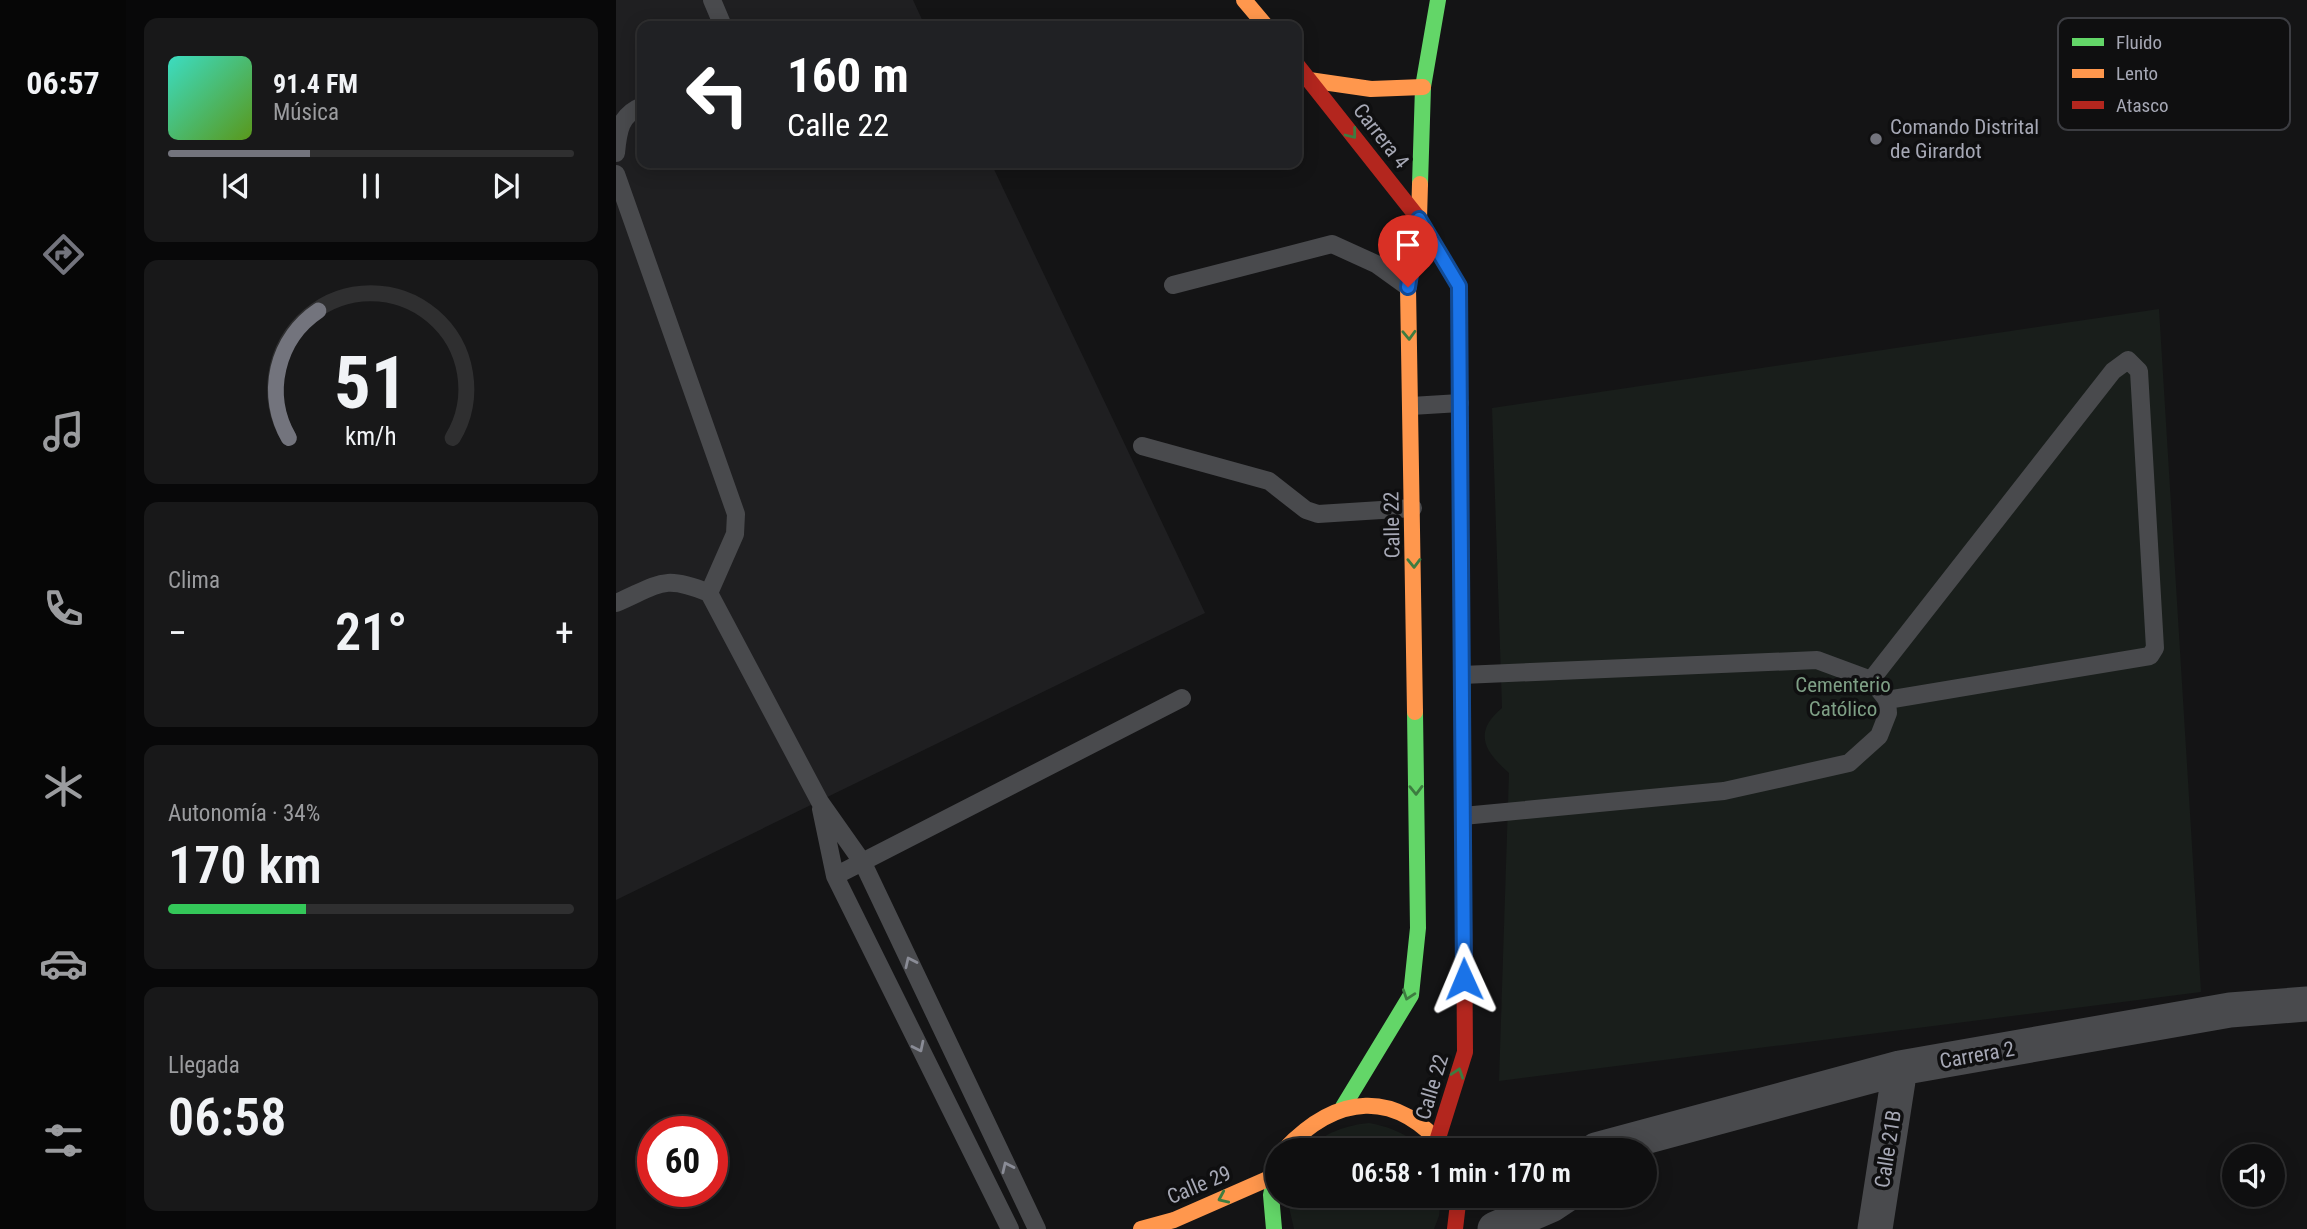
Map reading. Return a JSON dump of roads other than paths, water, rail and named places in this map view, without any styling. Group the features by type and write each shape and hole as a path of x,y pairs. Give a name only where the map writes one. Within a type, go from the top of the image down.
{"main road":[{"path":"1244,0 1262,21"},
{"name":"Calle 22","path":"1343,1107 1411,995 1418,928 1408,287 1419,219 1423,87 1438,0"},
{"name":"Carrera 4","path":"1302,71 1419,219"},
{"name":"Carrera 4","path":"1309,80 1371,89 1423,87"},
{"name":"Calle 22","path":"1419,219 1459,286 1465,1052 1444,1138"},
{"path":"1293,1138 1321,1115 1343,1107 1369,1104 1395,1109 1418,1121 1436,1138"},
{"name":"Calle 29","path":"1141,1229 1174,1220 1265,1175"},
{"path":"1270,1208 1274,1229"},
{"path":"1455,1229 1457,1208"}],"street":[{"name":"Carrera 2","path":"1657,1139 1900,1068 2230,1010 2307,1004"},
{"name":"Calle 21B","path":"1875,1229 1900,1068"},
{"path":"1495,1229 1544,1208"}],"lane":[{"path":"712,0 721,21"},
{"path":"616,153 619,128 629,112 637,108"},
{"path":"616,174 736,514 735,534 709,593"},
{"path":"1173,285 1332,244 1376,264 1408,287"},
{"path":"1871,680 2113,371 2128,360 2134,363 2139,371 2155,648 2150,656 1887,700"},
{"path":"1411,406 1460,403"},
{"path":"1142,446 1269,481 1306,510 1318,514 1413,508"},
{"path":"616,603 667,581 683,582 709,593 820,802 863,863 1037,1229"},
{"path":"1462,675 1817,660 1871,680 1887,700 1888,712 1879,736 1849,763 1724,791 1463,816"},
{"path":"835,876 1182,698"},
{"path":"820,802 835,876 1010,1229"}],"place":[{"name":"Comando Distrital de Girardot","path":"1876,139"}],"park label":[{"name":"Cementerio Católico","path":"1843,697"}]}
